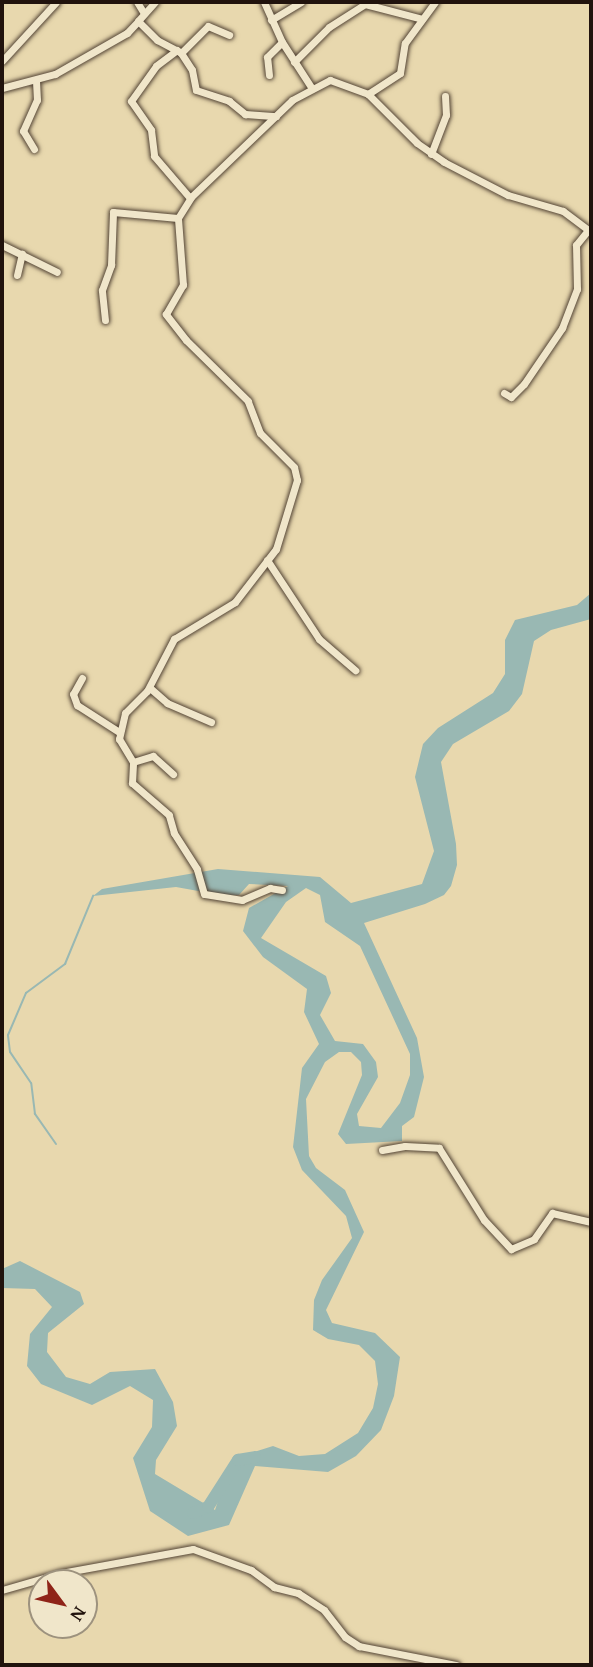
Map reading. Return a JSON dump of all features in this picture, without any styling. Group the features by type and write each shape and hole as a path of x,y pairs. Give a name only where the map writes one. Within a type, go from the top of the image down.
{"street":[{"path":"2,61 56,2"},
{"path":"136,2 144,13"},
{"path":"2,89 36,81 88,57 138,21 155,2"},
{"path":"264,2 282,42 311,87"},
{"path":"271,20 301,2"},
{"path":"368,94 397,77 405,43 435,2"},
{"path":"294,62 329,27 365,4 422,19"},
{"path":"138,21 157,40 179,52 192,70 199,92 229,101 245,114 276,116"},
{"path":"190,198 154,156 151,130 131,101 156,66 179,52 208,26 229,35"},
{"path":"269,75 267,57 282,42"},
{"path":"119,732 125,713 150,688 174,639 235,602 285,533 296,473 260,433 248,401 186,340 166,314 183,285 178,218 190,198 276,116 311,87 331,80 368,94 431,154 508,195 563,211 590,231 576,245 578,286 562,328 524,384 511,397 504,393"},
{"path":"34,149 23,131 37,100 36,81"},
{"path":"431,154 446,115 445,96"},
{"path":"105,320 102,290 111,265 113,212 178,218"},
{"path":"3,248 22,254 57,272"},
{"path":"17,275 22,254"},
{"path":"267,560 319,639 355,670"},
{"path":"82,678 73,694 77,705 119,732 133,762 132,783 166,810 174,833 198,869 202,892 242,900 270,888 282,890"},
{"path":"150,688 167,703 211,722"},
{"path":"133,762 153,756 173,774"},
{"path":"382,1150 405,1146 439,1148 484,1220 510,1249 534,1239 552,1213 591,1222"},
{"path":"2,1590 61,1573 193,1549 256,1573 274,1587 298,1592 324,1610 347,1640 359,1646 456,1665"}],"water":[{"path":"591,593 591,619 551,630 534,641 522,694 509,711 453,744 441,762 456,844 457,865 451,886 444,895 425,904 364,923 417,1038 424,1077 414,1117 402,1126 402,1141 346,1144 338,1134 362,1075 361,1062 351,1052 339,1052 325,1062 306,1099 309,1156 316,1168 345,1190 364,1232 326,1310 332,1323 375,1333 400,1357 394,1396 381,1430 356,1456 328,1472 255,1466 229,1525 188,1536 150,1511 133,1458 152,1427 153,1400 130,1386 92,1405 41,1384 27,1366 30,1334 52,1307 35,1289 2,1288 2,1269 20,1261 80,1292 84,1304 48,1333 47,1352 66,1377 90,1384 110,1372 155,1369 173,1402 177,1426 156,1460 155,1474 215,1510 226,1477 244,1455 273,1446 299,1456 325,1454 358,1433 373,1408 378,1384 375,1361 359,1345 328,1339 313,1330 314,1300 322,1280 352,1238 346,1216 302,1170 293,1147 302,1068 319,1044 304,1012 307,989 263,957 243,931 249,908 288,886 249,884 239,895 226,896 176,887 93,896 102,889 218,869 320,877 351,903 422,884 434,851 415,777 423,744 438,728 493,693 505,674 505,640 515,620 577,605","holes":["306,888 320,895 325,922 360,946 410,1054 410,1075 400,1103 381,1128 359,1126 357,1114 378,1077 376,1062 363,1044 335,1041 320,1015 331,993 326,976 261,938 286,902"]}],"waterway":[{"path":"56,1144 35,1114 31,1083 10,1052 8,1035 26,993 65,964 93,896"},
{"path":"193,1513 208,1507 238,1460 255,1457"}]}
